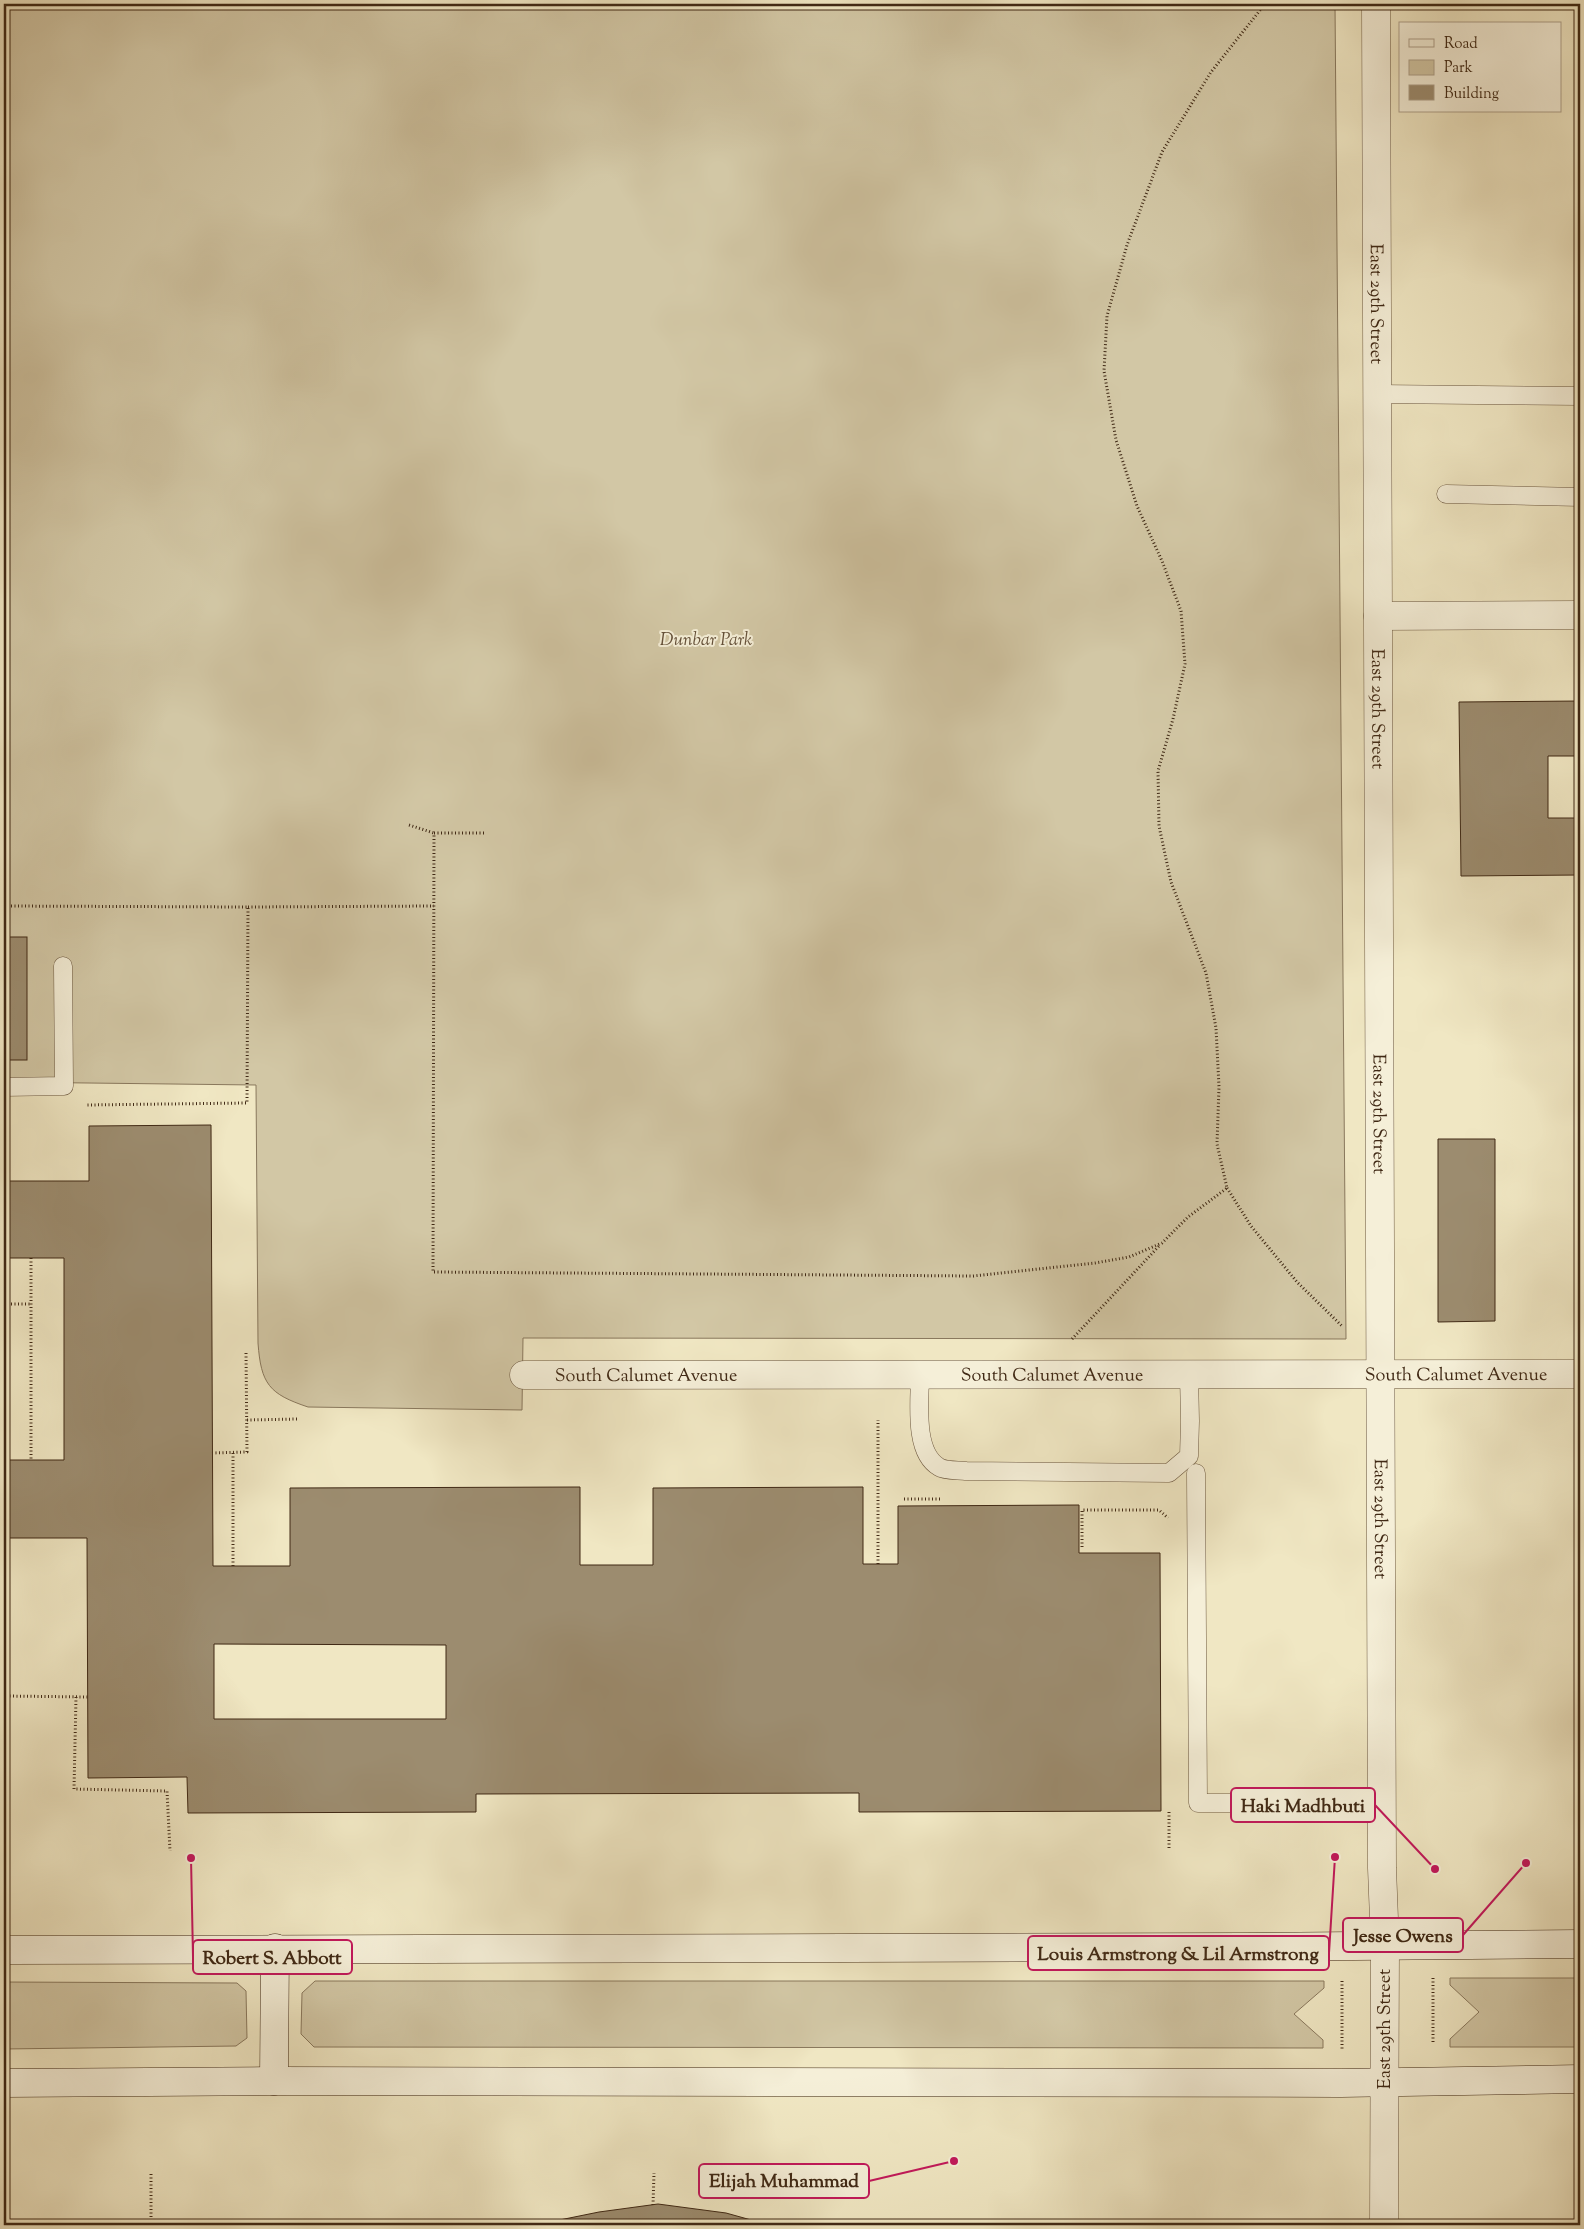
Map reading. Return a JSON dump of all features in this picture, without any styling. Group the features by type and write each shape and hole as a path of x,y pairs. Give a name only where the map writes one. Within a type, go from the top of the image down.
{"street":[{"name":"East 29th Street","path":"1376,4 1382,1858 1385,1945 1384,2225"},
{"path":"1378,616 1580,615"},
{"name":"South Calumet Avenue","path":"524,1375 1580,1374"},
{"path":"4,1950 1580,1944"},
{"path":"274,2081 275,1948"},
{"path":"4,2083 274,2081 1384,2082 1580,2079"}],"lane":[{"path":"1377,394 1580,396"},
{"path":"1446,494 1580,497"},
{"path":"4,1087 64,1086 63,966"},
{"path":"920,1374 920,1430 927,1457 940,1468 966,1471 1169,1473 1188,1456 1190,1421 1189,1374"},
{"path":"1196,1473 1198,1803 1275,1803"}],"path":[{"path":"1265,4 1212,72 1162,152 1127,245 1107,316 1104,371 1116,440 1137,506 1162,561 1181,611 1185,664 1173,719 1158,771 1159,826 1171,882 1188,924 1207,982 1216,1028 1217,1144 1227,1188 1251,1226 1291,1275 1343,1327"},
{"path":"409,825 434,833 484,833"},
{"path":"434,833 433,1272 974,1276 1129,1258 1162,1243"},
{"path":"4,906 434,906"},
{"path":"86,1105 248,1102 248,907"},
{"path":"1072,1338 1188,1217 1227,1188"},
{"path":"31,1258 31,1460"},
{"path":"4,1304 31,1304"},
{"path":"212,1453 247,1452 246,1352"},
{"path":"247,1420 298,1419"},
{"path":"878,1420 878,1564"},
{"path":"232,1566 233,1453"},
{"path":"1082,1547 1082,1510 1159,1510 1170,1520"},
{"path":"6,1851 5,1643 7,1538"},
{"path":"6,1696 88,1697"},
{"path":"76,1697 74,1789 167,1791 170,1851"},
{"path":"1169,1808 1169,1848"},
{"path":"1433,1978 1433,2044"},
{"path":"1342,1981 1342,2049"},
{"path":"654,2173 654,2205"},
{"path":"150,2225 151,2174"}],"green space":[{"name":"Dunbar Park","path":"4,4 1335,4 1346,1339 523,1338 522,1410 308,1407 276,1392 265,1378 259,1357 258,1343 256,1085 4,1082"},
{"path":"1450,1978 1580,1978 1580,2047 1450,2047 1450,2039 1479,2012 1450,1985"},
{"path":"315,1981 1324,1981 1324,1988 1294,2014 1323,2040 1323,2048 314,2047 301,2034 302,1993"},
{"path":"4,1982 237,1983 246,1991 247,2038 236,2046 4,2049"}],"building":[{"path":"1580,701 1580,756 1548,756 1548,818 1580,818 1580,875 1461,876 1459,702"},
{"path":"4,937 27,937 27,1060 4,1060"},
{"path":"211,1125 213,1566 290,1566 290,1488 580,1487 580,1565 653,1565 653,1488 863,1487 863,1564 898,1564 898,1506 1079,1505 1079,1553 1160,1553 1161,1811 859,1812 859,1793 476,1794 476,1812 188,1813 187,1777 88,1778 87,1538 4,1538 4,1460 64,1460 64,1258 4,1258 4,1181 89,1181 89,1126","holes":["214,1644 446,1645 446,1719 214,1719"]},
{"path":"1438,1139 1495,1139 1495,1321 1438,1322"},
{"path":"658,2204 726,2213 769,2225 535,2225 599,2212"}],"place":[{"name":"Louis Armstrong & Lil Armstrong","path":"1335,1857"},
{"name":"Robert S. Abbott","path":"191,1858"},
{"name":"Jesse Owens","path":"1526,1863"},
{"name":"Haki Madhbuti","path":"1435,1869"},
{"name":"Elijah Muhammad","path":"954,2161"}]}
